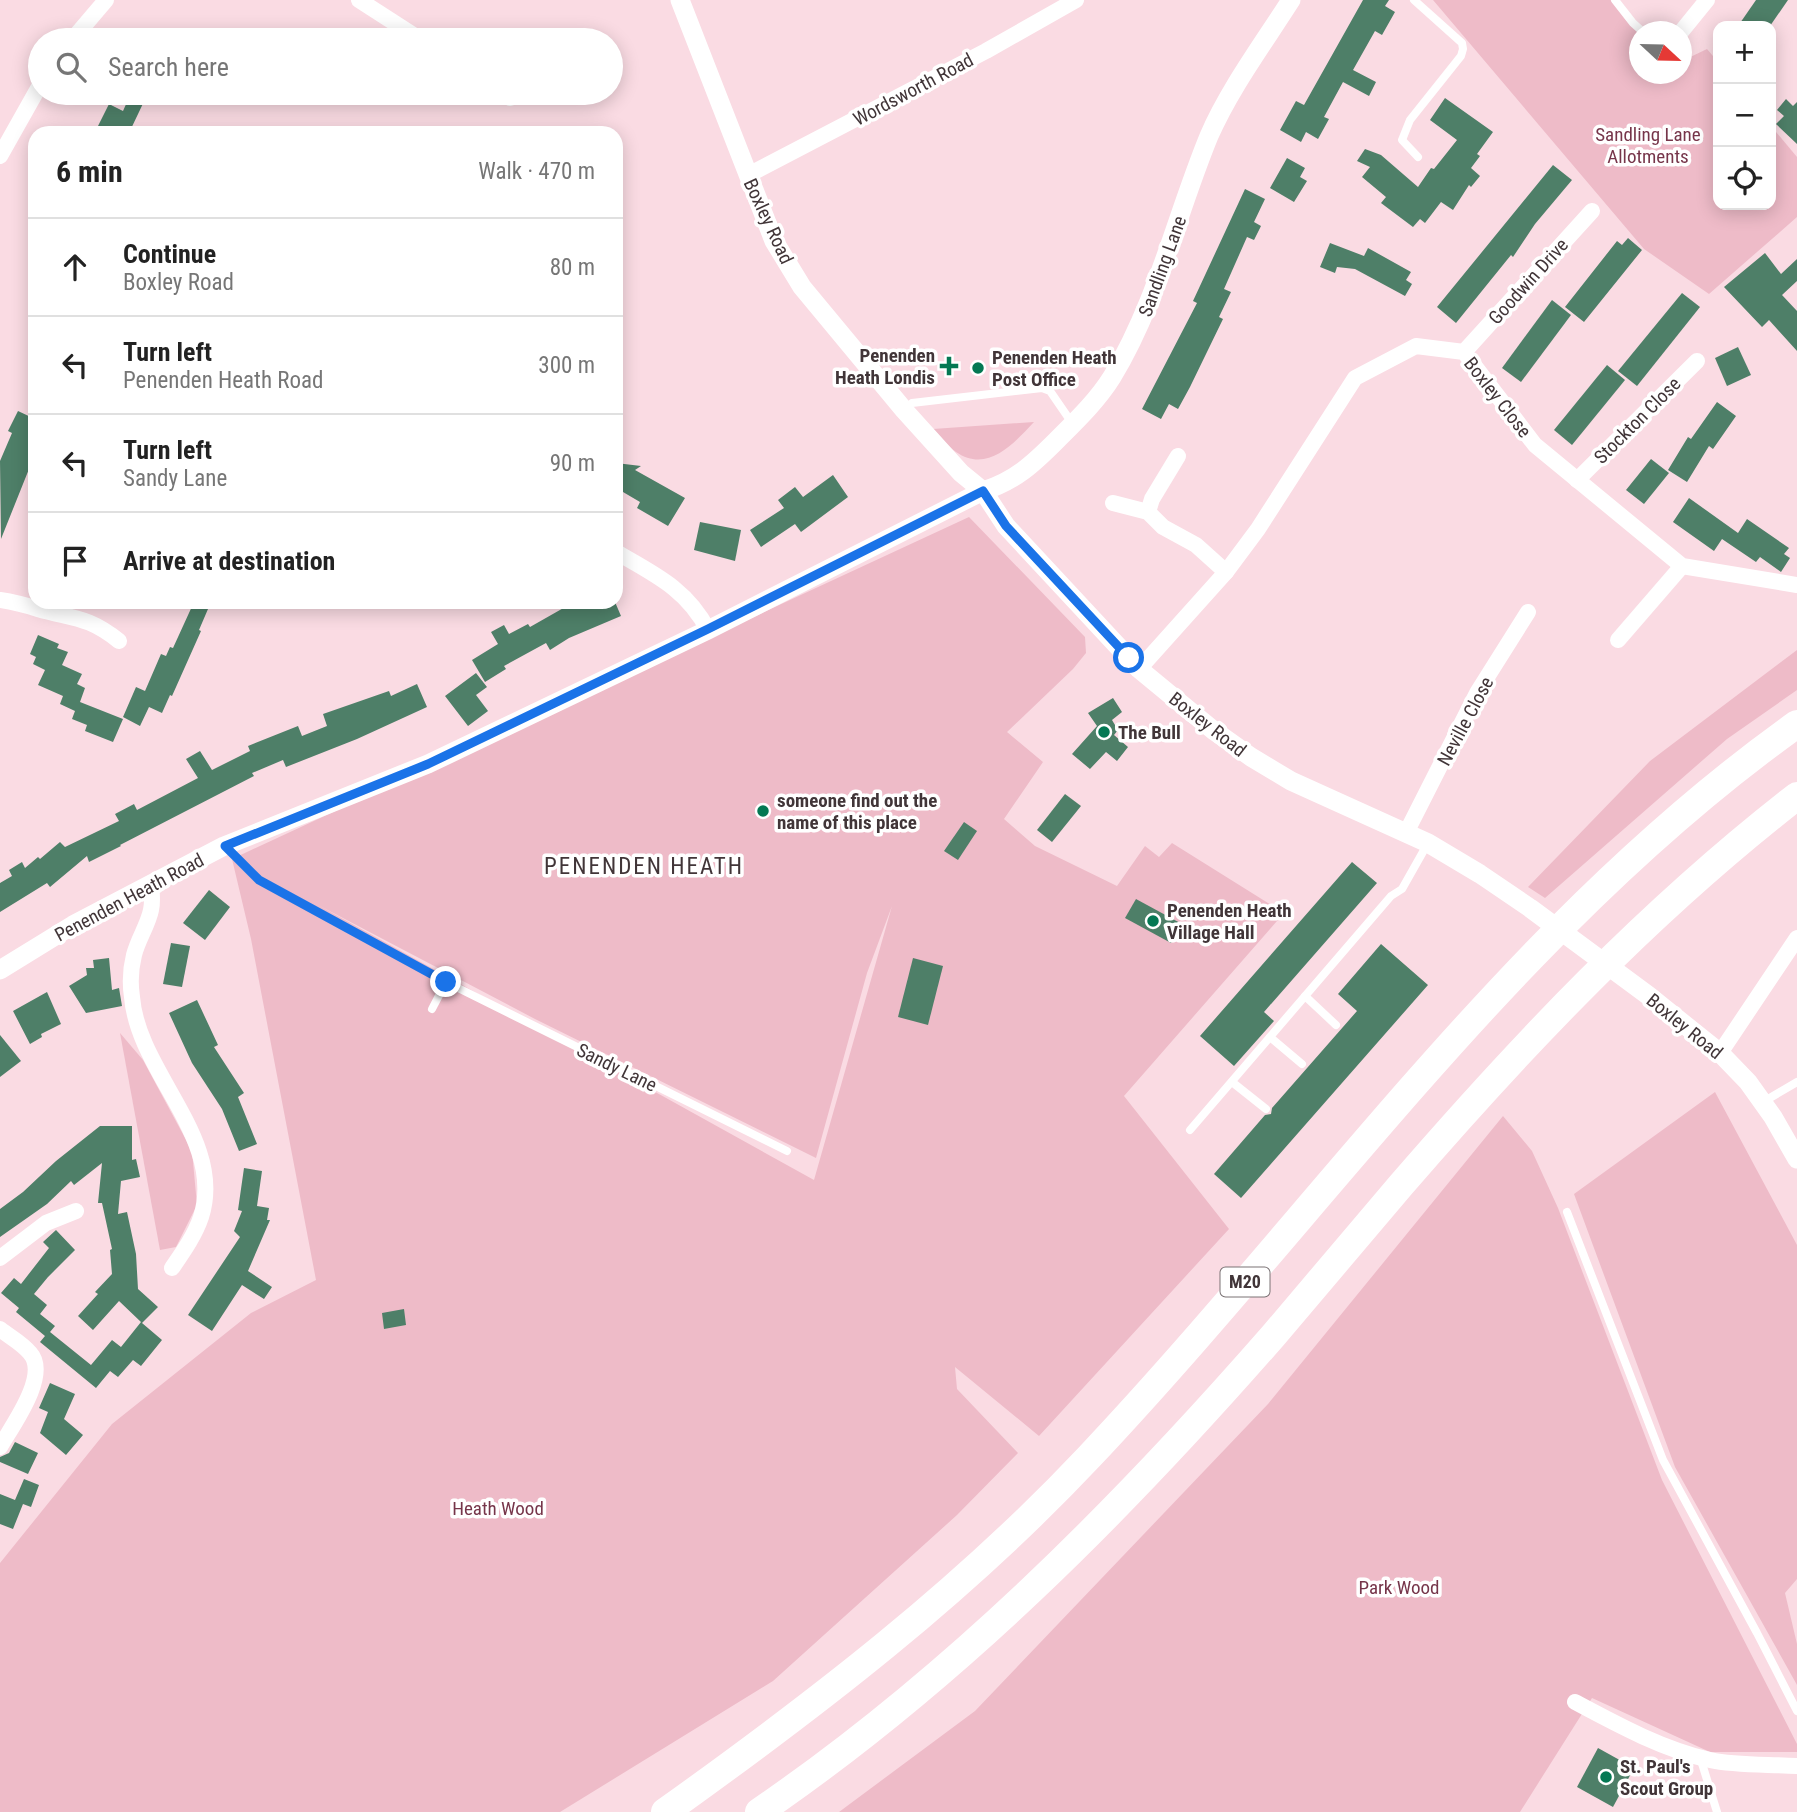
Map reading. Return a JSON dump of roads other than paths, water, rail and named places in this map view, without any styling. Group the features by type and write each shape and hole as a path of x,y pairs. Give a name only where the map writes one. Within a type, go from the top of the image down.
{"highway":[{"name":"M20","path":"665,1812 812,1705 891,1641 953,1589 1046,1502 1182,1355 1498,990 1625,865 1708,793 1797,724"},
{"name":"M20","path":"767,1808 943,1670 1093,1532 1272,1337 1409,1176 1549,1022 1668,904 1797,796"}],"street":[{"path":"82,28 106,0"},
{"path":"359,0 402,28"},
{"name":"Boxley Road","path":"680,0 774,241 802,287 904,410 961,473 983,491 1006,526 1139,669 1213,730 1251,757 1291,780 1428,844 1480,874 1649,996 1720,1053 1748,1082 1797,1159"},
{"name":"Wordsworth Road","path":"748,175 986,51 1076,0"},
{"name":"Sandling Lane","path":"983,491 1004,484 1019,474 1073,424 1111,378 1139,326 1210,135 1240,79 1291,0"},
{"path":"1690,21 1707,0"},
{"path":"0,156 29,105"},
{"name":"Goodwin Drive","path":"1465,352 1592,211"},
{"name":"Boxley Close","path":"1139,669 1226,572 1258,529 1355,378 1416,346 1465,352 1535,445 1682,566 1797,585"},
{"name":"Stockton Close","path":"1577,480 1698,361"},
{"path":"1148,512 1152,499 1178,456"},
{"name":"Penenden Heath Road","path":"0,970 73,925 225,846 428,764 708,629 983,491"},
{"path":"1113,503 1148,512 1163,527 1196,545 1226,572"},
{"path":"623,556 684,595 708,629"},
{"path":"1618,640 1682,566"},
{"path":"0,600 28,605"},
{"path":"43,609 97,624 119,640"},
{"name":"Neville Close","path":"1406,833 1477,693 1528,612"},
{"path":"151,883 151,911 134,956 132,998 138,1032 189,1128 202,1164 205,1183 205,1202 200,1219 172,1268"},
{"path":"1720,1053 1797,938"},
{"path":"0,1258 46,1223 76,1211"},
{"path":"0,1329 30,1353 36,1366 32,1389 0,1447"},
{"path":"1575,1702 1658,1743 1700,1757 1797,1766"}],"lane":[{"path":"1414,0 1462,43 1463,48 1461,56 1410,120 1405,131 1402,140 1418,157"},
{"path":"1615,0 1631,21"},
{"path":"904,410 912,402 1042,388 1050,391 1073,424"},
{"path":"1190,1130 1391,896 1402,889 1428,844"},
{"name":"Sandy Lane","path":"225,846 259,880 446,982 787,1151"},
{"path":"432,1009 446,982"},
{"path":"1305,996 1336,1025"},
{"path":"1270,1037 1302,1064"},
{"path":"1232,1082 1266,1109"},
{"path":"1762,1102 1797,1082"},
{"path":"1567,1212 1663,1460 1797,1711"},
{"path":"1700,1757 1717,1812"}],"place":[{"name":"Penenden Heath Londis","path":"949,366"},
{"name":"Penenden Heath Post Office","path":"978,368"},
{"name":"The Bull","path":"1104,732"},
{"name":"someone find out the name of this place","path":"763,811"},
{"name":"Penenden Heath Village Hall","path":"1153,921"},
{"name":"St. Paul's Scout Group","path":"1606,1777"}],"district":[{"name":"PENENDEN HEATH","path":"644,866"}],"park label":[{"name":"Sandling Lane Allotments","path":"1648,145"},
{"name":"Heath Wood","path":"498,1508"},
{"name":"Park Wood","path":"1399,1587"}]}
